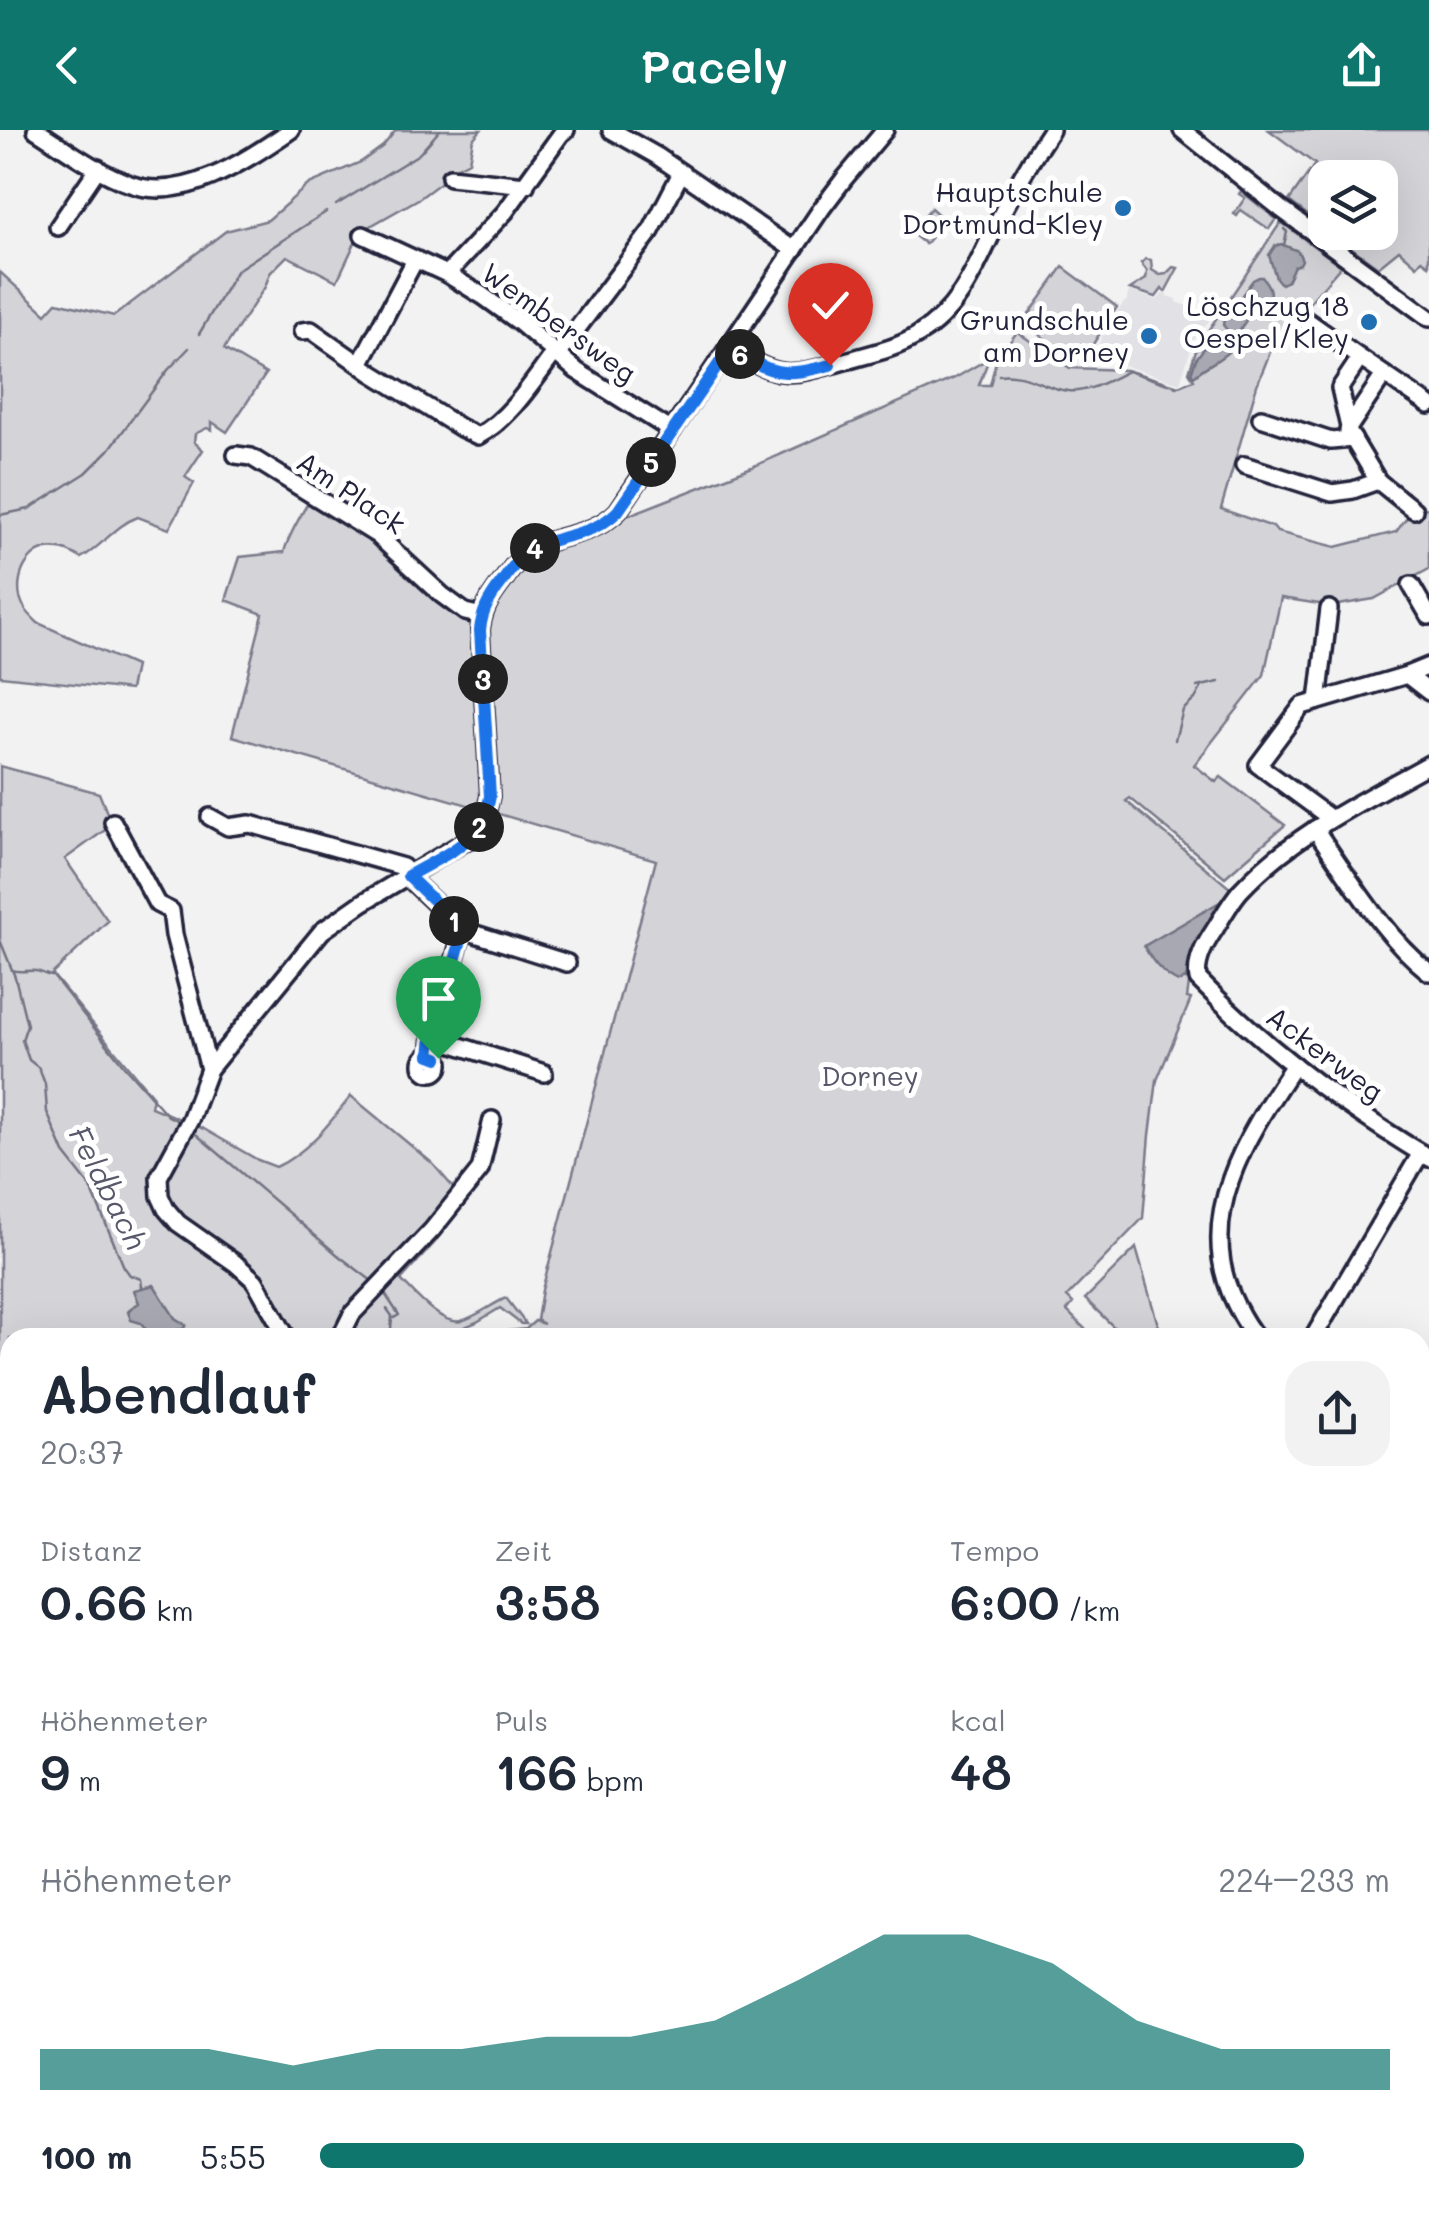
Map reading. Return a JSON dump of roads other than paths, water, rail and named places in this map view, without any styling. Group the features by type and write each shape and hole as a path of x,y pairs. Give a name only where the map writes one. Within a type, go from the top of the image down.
{"street":[{"path":"36,130 132,185 174,189 203,182 291,130"},
{"path":"447,274 505,212 566,130"},
{"path":"611,130 630,138 794,250"},
{"path":"281,1328 255,1282 178,1223 160,1196 159,1177 188,1124 209,1070 322,931 469,839 480,825 490,796 482,616 488,602 524,555 536,547 597,528 618,511 794,250 844,179 885,130"},
{"path":"730,348 762,368 794,374 892,347 920,334 943,316 968,284 1015,188 1051,130"},
{"path":"1182,130 1281,210 1429,318"},
{"path":"58,227 98,168"},
{"path":"302,331 311,330 478,436 492,428 513,405 652,231 681,173"},
{"path":"450,176 526,186"},
{"name":"Wembersweg","path":"363,236 447,274 507,313 605,389 672,431"},
{"path":"360,364 415,260"},
{"path":"1306,320 1429,406"},
{"path":"1360,358 1340,388 1351,433 1378,481 1414,510"},
{"path":"1260,418 1331,441 1351,433 1384,375"},
{"name":"Am Plack","path":"236,455 252,458 353,519 377,535 464,612 482,616"},
{"path":"1244,465 1332,493 1378,481"},
{"path":"1411,585 1429,616"},
{"path":"1318,701 1329,609"},
{"path":"1330,818 1258,766 1302,706 1429,666"},
{"path":"1408,675 1429,692"},
{"path":"1427,968 1388,930 1315,828 1429,764"},
{"path":"210,817 228,827 250,824 403,867 464,930 567,964"},
{"path":"114,822 157,904 170,910 209,1070"},
{"name":"Ackerweg","path":"1315,828 1238,893 1204,947 1197,968 1198,979 1294,1065 1425,1156"},
{"path":"430,1055 464,930"},
{"path":"432,1037 544,1072"},
{"path":"1248,1328 1229,1292 1220,1260 1218,1226 1232,1174 1294,1065"},
{"path":"345,1328 352,1314 432,1230 480,1170 492,1120"},
{"path":"1319,1328 1425,1156"}],"waterway":[{"name":"Feldbach","path":"336,205 419,154 440,130"},
{"name":"Feldbach","path":"199,334 237,270 326,212"},
{"path":"1284,229 1284,245"},
{"name":"Feldbach","path":"0,515 29,509 86,473 109,450 189,348"},
{"path":"999,375 1017,375 1068,391 1091,388 1128,371 1168,384"},
{"path":"1174,386 1187,382"},
{"path":"1197,687 1219,682"},
{"path":"1175,740 1183,710 1203,685"},
{"name":"Feldbach","path":"0,940 15,977 27,1025 22,1040 29,1060 39,1068 45,1084 47,1112 64,1153 90,1186 124,1267 130,1275 141,1279 142,1287"},
{"path":"12,970 53,976 124,1066 168,1116 180,1122"},
{"path":"190,1129 372,1281"},
{"path":"383,1291 399,1315 394,1318"},
{"path":"387,1309 392,1316 391,1328"}],"place":[{"name":"Hauptschule Dortmund-Kley","path":"1123,208"},
{"name":"Löschzug 18 Oespel/Kley","path":"1369,322"},
{"name":"Grundschule am Dorney","path":"1149,336"}],"park label":[{"name":"Dorney","path":"870,1076"}]}
